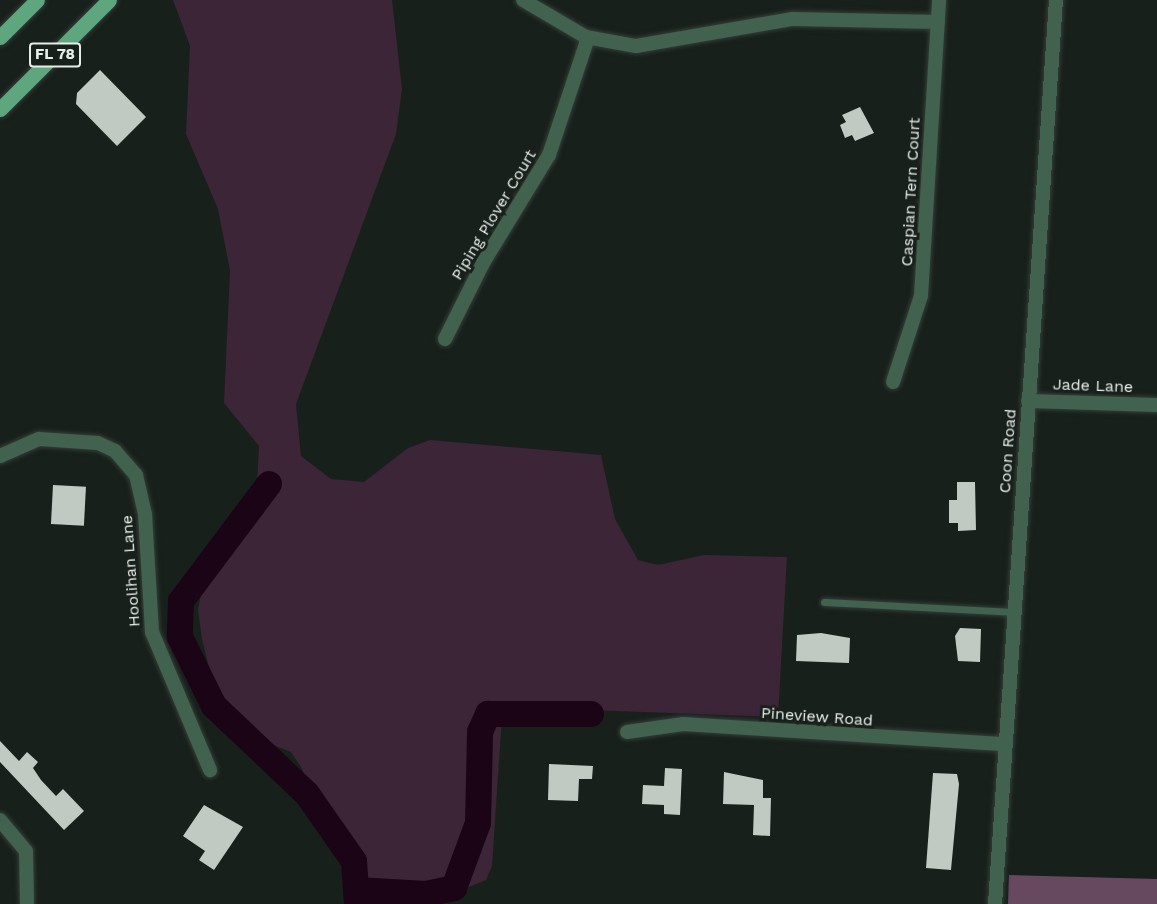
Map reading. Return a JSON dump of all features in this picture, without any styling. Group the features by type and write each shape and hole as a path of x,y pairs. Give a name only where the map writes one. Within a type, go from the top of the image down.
{"main road":[{"name":"FL 78","path":"0,37 37,0"},
{"name":"FL 78","path":"0,109 109,0"}],"street":[{"path":"524,0 549,20 588,38 636,46 793,19 938,22"},
{"name":"Caspian Tern Court","path":"892,382 921,296 939,0"},
{"name":"Coon Road","path":"995,904 1056,0"},
{"name":"Piping Plover Court","path":"446,339 483,263 549,155 588,38"},
{"name":"Jade Lane","path":"1028,401 1157,405"},
{"name":"Hoolihan Lane","path":"0,456 39,440 98,443 115,451 136,475 145,514 152,632 210,771"},
{"name":"Pineview Road","path":"627,732 674,723 1005,744"},
{"path":"0,820 26,851 27,904"}],"lane":[{"path":"824,602 1014,612"}],"shaded area":[{"path":"173,0 392,0 402,89 396,134 296,404 301,456 331,479 364,482 408,448 430,440 601,455 615,519 638,560 658,565 704,555 787,557 778,717 510,707 502,716 492,866 486,880 469,887 359,890 301,767 291,752 258,739 237,716 213,684 202,639 198,610 203,584 255,520 259,446 224,403 230,271 218,209 186,134 190,46"},
{"path":"1009,875 1157,879 1157,904 1008,904"}],"building":[{"path":"100,70 146,117 117,146 76,104 77,93"},
{"path":"860,107 874,133 855,141 852,135 845,138 840,125 846,122 842,115"},
{"path":"957,482 975,482 976,530 958,531 958,523 949,523 949,500 957,500"},
{"path":"53,485 86,487 84,526 51,524"},
{"path":"960,628 981,629 980,662 958,661 955,636"},
{"path":"821,633 850,638 849,663 796,661 797,635"},
{"path":"0,741 19,761 27,752 38,762 33,768 56,796 63,789 84,811 64,830 0,762"},
{"path":"549,764 593,766 592,779 579,779 578,801 548,800"},
{"path":"665,768 682,769 680,815 664,814 664,805 642,804 643,785 664,786"},
{"path":"724,772 763,780 763,798 771,798 770,836 753,835 754,805 723,804"},
{"path":"933,773 957,774 959,784 951,870 926,868"},
{"path":"204,805 243,827 214,870 199,860 205,851 183,836"}],"waterway":[{"path":"269,484 181,601 180,637 214,706 307,794 354,861 357,904"},
{"path":"356,890 426,894 454,888 478,823 480,732 488,714 591,714"}]}
